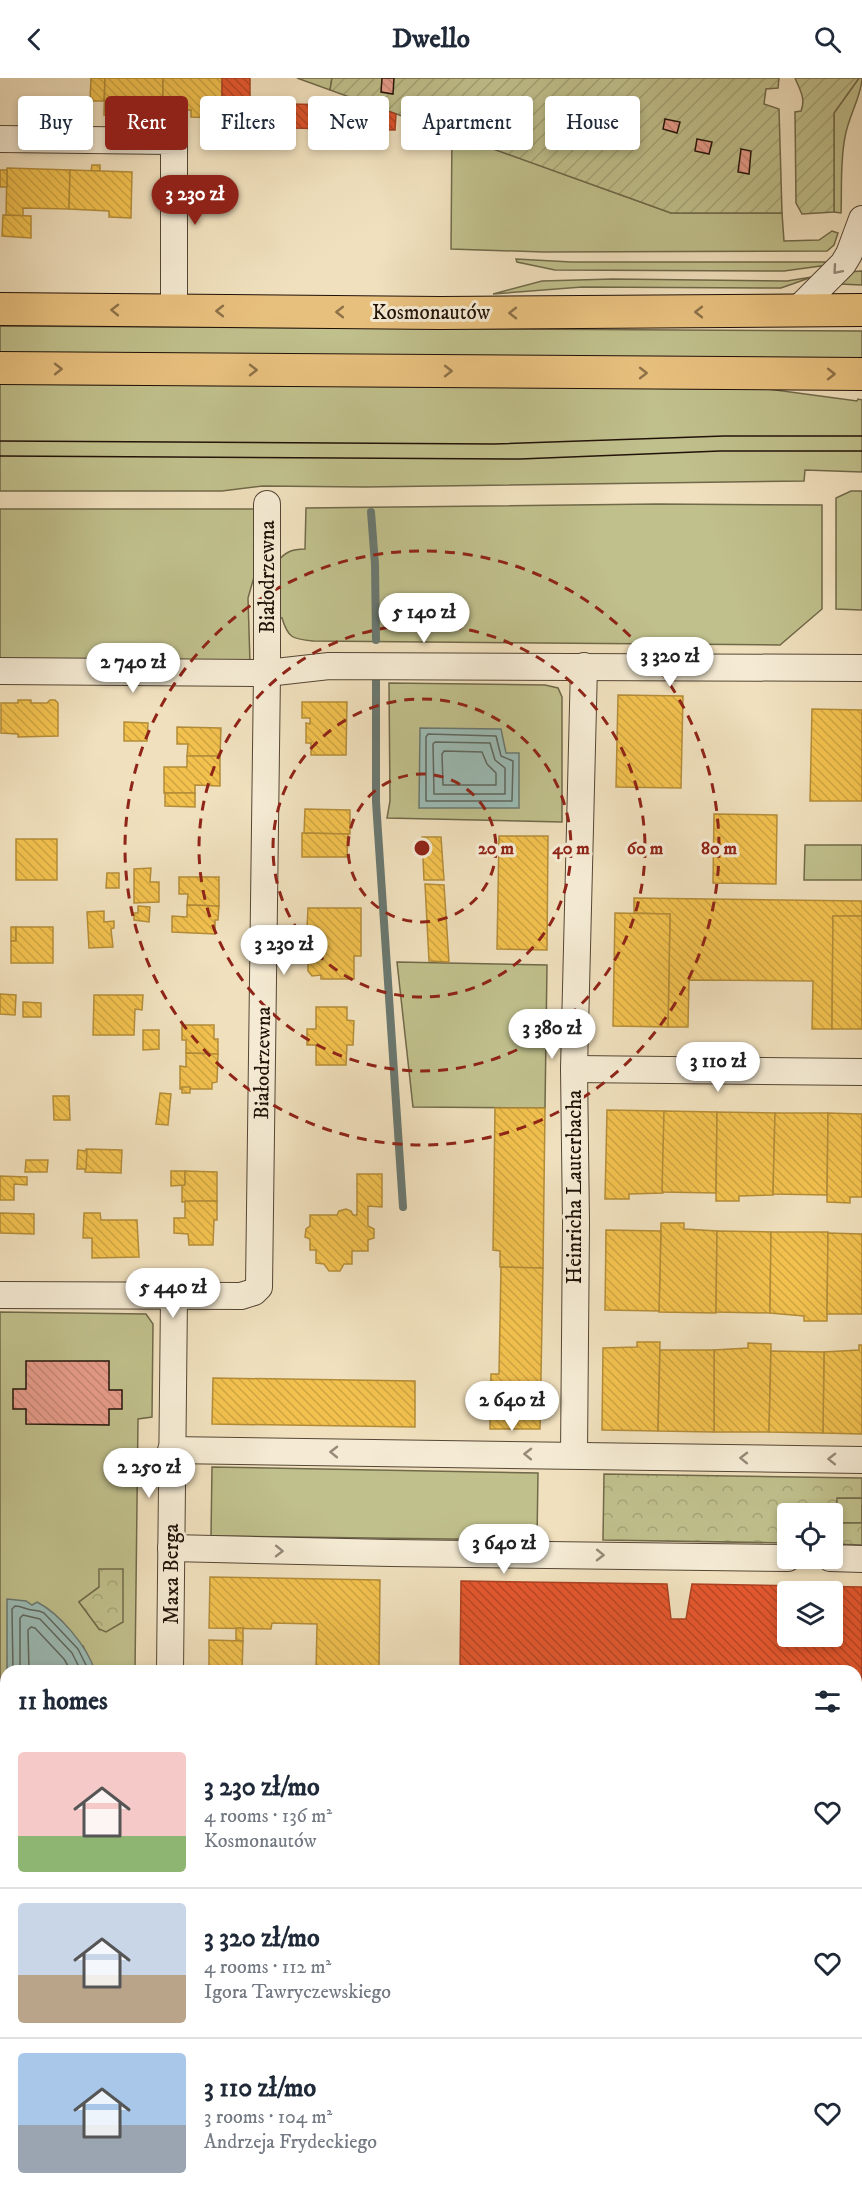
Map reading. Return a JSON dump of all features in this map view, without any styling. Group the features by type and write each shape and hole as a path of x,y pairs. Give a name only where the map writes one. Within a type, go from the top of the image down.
{"main road":[{"name":"Kosmonautów","path":"0,309 452,313 862,310"},
{"path":"0,368 862,374"}],"street":[{"path":"0,139 174,141 174,311"},
{"path":"796,311 843,264 862,219"},
{"name":"Białodrzewna","path":"0,1295 241,1296 254,1292 259,1287 267,504"},
{"path":"0,671 267,673 329,666 862,668"},
{"name":"Heinricha Lauterbacha","path":"574,1455 576,1223 574,1070 584,666"},
{"path":"574,1070 862,1072"},
{"name":"Maxa Berga","path":"170,1665 174,1297"},
{"path":"171,1450 862,1460"},
{"path":"171,1548 391,1554 441,1552 777,1558"},
{"path":"843,1558 862,1559"}],"green space":[{"path":"297,78 332,78 330,90"},
{"path":"332,78 779,78 778,88 766,89 764,104 779,109 782,213 671,213 496,150 533,150 533,96 401,96 401,116 389,111 389,96 347,96 330,90"},
{"path":"795,78 859,78 834,113 834,212 802,214 796,203 795,112 801,111 803,102"},
{"path":"859,78 862,78 861,85 843,146 841,213 834,212 834,113"},
{"path":"452,150 496,150 671,213 782,213 784,241 819,240 832,231 838,233 834,245 827,251 543,252 451,249"},
{"path":"516,259 571,262 832,262 828,265 784,271 555,270 517,262"},
{"path":"862,271 862,285 840,284 848,272"},
{"path":"812,277 781,288 582,287 493,294 542,281 613,279 787,281"},
{"path":"0,326 862,331 862,359 0,354"},
{"path":"0,384 768,389 862,400 862,472 805,470 804,481 365,487 263,486 222,491 0,491"},
{"path":"851,491 862,491 862,610 836,609 836,498"},
{"path":"657,504 822,505 822,609 780,645 313,641 292,636 286,630 282,618 275,617 277,562 289,552 305,549 306,508"},
{"path":"0,509 255,509 254,577 248,598 250,663 0,661"},
{"path":"389,683 545,685 558,688 562,697 562,822 387,818 390,801"},
{"path":"805,845 862,845 862,880 804,880"},
{"path":"397,962 547,965 545,1108 413,1107"},
{"path":"0,1312 146,1314 153,1324 152,1417 138,1419 135,1665 92,1665 83,1646 24,1665 0,1665","holes":["99,1587 99,1629 79,1602"]},
{"path":"212,1467 538,1473 537,1540 211,1536"},
{"path":"604,1474 862,1478 862,1498 837,1498 837,1503 777,1503 777,1543 603,1540"},
{"path":"836,1498 862,1498 862,1523 843,1523 843,1503 836,1503"},
{"path":"843,1523 862,1523 862,1545 843,1544"},
{"path":"99,1569 123,1569 123,1622 106,1632 99,1629 79,1602 99,1587"}],"water":[{"path":"420,728 501,729 506,753 519,753 519,808 419,808"},
{"path":"7,1599 26,1601 32,1605 37,1602 46,1607 72,1632 86,1651 93,1665 7,1665"}],"building: Homes":[{"path":"91,78 105,78 104,101 93,101 93,96 90,96"},
{"path":"105,78 163,78 163,96 105,96 104,115"},
{"path":"163,78 222,78 222,96 200,96 200,117 191,117 191,110 188,110 188,96 163,96"},
{"path":"92,165 100,165 100,171 91,171"},
{"path":"7,168 70,170 69,209 23,208 23,216 6,215"},
{"path":"0,170 7,170 7,187 0,187"},
{"path":"70,170 132,172 131,218 109,217 109,211 69,209"},
{"path":"3,215 31,216 31,238 2,236"},
{"path":"618,695 683,696 681,788 616,787"},
{"path":"18,700 47,703 55,700 58,703 58,736 18,737 18,734 1,733 1,703 18,703"},
{"path":"302,702 347,702 346,755 311,755 311,743 306,743 306,723 310,724 310,718 302,718"},
{"path":"812,709 862,710 862,801 810,801"},
{"path":"124,722 148,723 147,741 124,741"},
{"path":"177,727 221,728 220,756 187,756 188,744 177,744"},
{"path":"187,756 220,756 220,786 195,785 195,793 164,793 164,767 187,767"},
{"path":"165,793 195,793 195,807 165,806"},
{"path":"305,809 350,810 350,834 304,833"},
{"path":"714,814 777,815 776,884 713,883"},
{"path":"302,833 348,834 347,857 302,857"},
{"path":"499,836 548,836 547,950 497,949"},
{"path":"422,837 441,837 444,880 424,880"},
{"path":"16,839 57,839 57,880 16,880"},
{"path":"151,868 150,882 159,882 159,902 134,903 134,869"},
{"path":"107,873 119,873 119,888 106,888"},
{"path":"179,877 219,877 219,906 187,905 188,894 179,894"},
{"path":"425,884 444,885 449,962 429,961"},
{"path":"634,898 862,901 862,916 833,916 832,1029 812,1029 813,981 689,980 688,1027 668,1027 670,914 634,913"},
{"path":"187,905 219,906 218,920 215,920 215,934 172,932 172,916 187,917"},
{"path":"138,906 150,907 149,922 134,920 134,913 138,913"},
{"path":"308,908 361,908 361,956 354,956 354,979 321,979 321,975 312,976 308,971 308,963 312,959 312,932 307,928"},
{"path":"104,911 104,922 114,921 114,928 111,929 113,947 89,948 87,912"},
{"path":"615,913 670,914 668,1027 613,1026"},
{"path":"833,916 862,916 862,1029 832,1029"},
{"path":"11,927 16,927 16,941 11,941"},
{"path":"16,927 53,927 53,963 11,963 11,941 16,941"},
{"path":"0,994 16,995 15,1015 0,1014"},
{"path":"94,995 143,995 142,1010 135,1009 134,1035 93,1035"},
{"path":"23,1002 41,1003 41,1017 23,1017"},
{"path":"316,1007 347,1007 347,1020 354,1021 353,1045 347,1045 346,1065 316,1065 316,1045 307,1045 307,1029 316,1029"},
{"path":"182,1025 214,1025 214,1039 218,1039 218,1054 186,1053 186,1040 182,1040"},
{"path":"143,1030 159,1030 159,1049 143,1050"},
{"path":"186,1053 218,1054 217,1082 212,1083 212,1089 180,1089 180,1066 186,1067"},
{"path":"182,1087 190,1087 190,1093 182,1093"},
{"path":"160,1093 171,1094 168,1125 156,1124"},
{"path":"53,1096 69,1096 70,1120 54,1120"},
{"path":"495,1108 545,1108 543,1268 500,1267 500,1251 493,1250"},
{"path":"607,1110 664,1111 663,1193 629,1194 629,1199 605,1199"},
{"path":"664,1111 717,1112 716,1193 662,1192"},
{"path":"717,1112 775,1113 773,1195 739,1196 739,1201 716,1201"},
{"path":"775,1113 828,1113 827,1195 773,1194"},
{"path":"828,1113 862,1114 862,1197 850,1197 850,1203 827,1202"},
{"path":"86,1149 122,1150 121,1173 85,1172"},
{"path":"78,1150 87,1151 86,1169 77,1169"},
{"path":"26,1160 48,1160 47,1172 25,1172"},
{"path":"171,1171 185,1171 185,1185 171,1186"},
{"path":"185,1171 217,1172 217,1201 182,1202"},
{"path":"357,1174 382,1174 382,1207 368,1206 368,1226 374,1229 374,1238 368,1240 368,1251 352,1251 352,1264 344,1264 340,1271 329,1271 324,1264 316,1263 316,1250 310,1250 310,1239 305,1237 306,1229 310,1226 310,1215 337,1215 339,1211 346,1209 353,1215 357,1215"},
{"path":"0,1176 27,1177 27,1185 14,1184 14,1200 0,1200"},
{"path":"185,1201 217,1201 213,1245 189,1245 188,1234 174,1233 174,1218 185,1218"},
{"path":"0,1213 34,1214 34,1234 0,1233"},
{"path":"84,1213 100,1213 101,1220 137,1220 139,1257 92,1258 92,1238 83,1238"},
{"path":"661,1223 684,1223 684,1229 717,1231 716,1313 659,1312"},
{"path":"606,1230 661,1231 659,1311 605,1310"},
{"path":"717,1231 771,1232 770,1313 716,1312"},
{"path":"771,1232 828,1232 827,1321 804,1321 804,1316 770,1313"},
{"path":"828,1233 862,1234 862,1314 827,1314"},
{"path":"501,1267 543,1268 540,1429 490,1429 491,1374 499,1374"},
{"path":"637,1342 660,1342 658,1431 602,1430 603,1348 637,1347"},
{"path":"748,1343 771,1344 769,1432 714,1432 714,1350 748,1348"},
{"path":"859,1345 862,1345 862,1434 823,1433 824,1352 859,1350"},
{"path":"660,1350 714,1350 714,1432 658,1431"},
{"path":"771,1351 824,1352 823,1433 769,1432"},
{"path":"213,1378 415,1381 415,1427 212,1424"},
{"path":"210,1577 380,1580 379,1665 316,1665 317,1624 272,1623 271,1629 209,1628"},
{"path":"236,1628 243,1628 243,1641 236,1640"},
{"path":"209,1640 243,1641 242,1665 209,1665"}],"building: Shops":[{"path":"222,78 250,78 250,96 222,96"},
{"path":"296,104 308,104 308,128 296,128"},
{"path":"389,112 396,114 395,130 389,130"},
{"path":"461,1581 667,1584 671,1619 686,1619 692,1584 777,1586 777,1647 843,1647 843,1587 862,1587 862,1665 460,1665"}],"building: Other":[{"path":"382,78 394,78 393,94 381,92"},
{"path":"665,119 680,122 677,133 663,129"},
{"path":"697,139 712,142 709,154 695,151"},
{"path":"741,149 751,151 749,174 738,172"},
{"path":"26,1361 109,1361 109,1390 122,1390 122,1409 109,1409 109,1425 26,1424 26,1409 13,1409 13,1389 26,1389"}],"waterway":[{"path":"371,512 375,564 376,640"},
{"path":"376,681 376,802 403,1207"}],"tram line":[{"path":"0,441 494,444 724,436 862,436"},
{"path":"0,456 520,459 720,451 862,451"}]}
